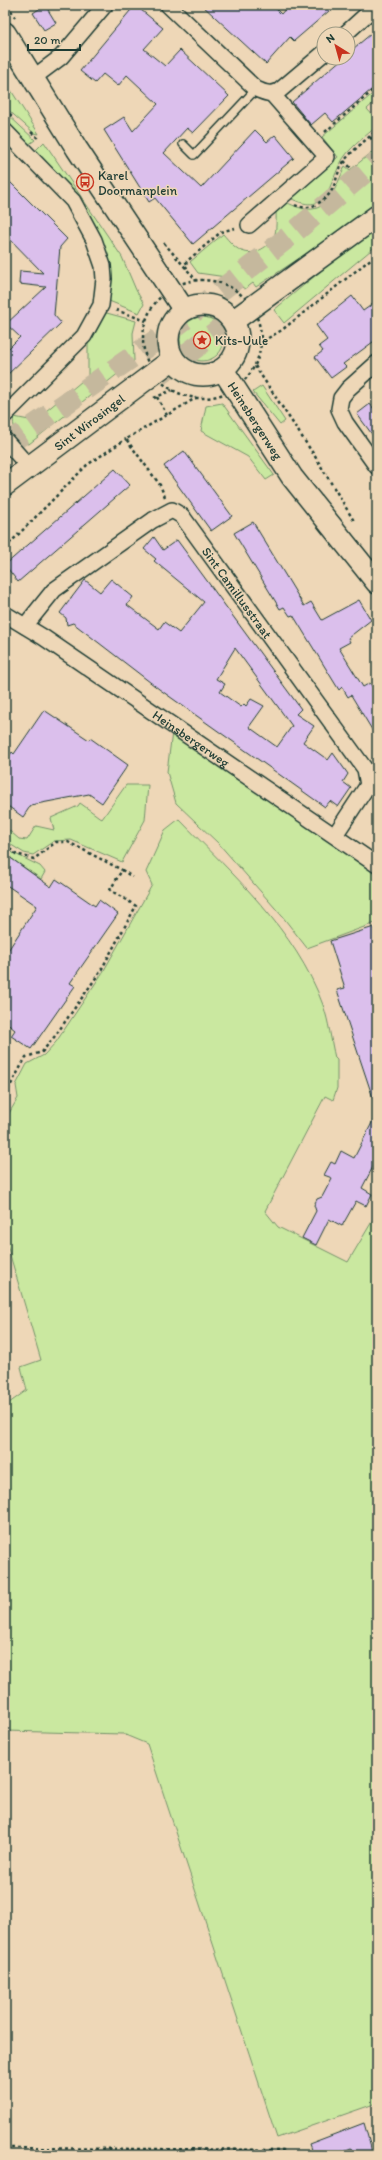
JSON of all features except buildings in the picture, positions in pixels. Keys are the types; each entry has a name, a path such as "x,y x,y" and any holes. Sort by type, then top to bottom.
{"main road":[{"path":"5,33 77,149 184,310"},
{"path":"233,321 377,216"},
{"path":"202,305 212,306 221,310 233,321 237,330 238,347 233,359 222,370 212,374 196,375 183,369 173,359 168,343 168,334 176,317 184,310 202,305"},
{"name":"Sint Wirosingel","path":"5,485 30,468 173,359"},
{"name":"Heinsbergerweg","path":"222,370 292,477 377,583"}],"street":[{"path":"33,78 61,58 105,5"},
{"path":"168,5 264,92 327,157 249,224"},
{"path":"354,26 377,5"},
{"path":"264,92 279,91 316,61"},
{"path":"5,131 73,201 94,240 103,266 104,285 101,305 84,336 5,414"},
{"path":"377,363 348,389 341,398 339,409 345,422 377,467"},
{"path":"5,440 30,468"},
{"path":"25,626 54,590 153,520 172,510"},
{"name":"Sint Camillusstraat","path":"172,510 182,516 365,769 368,785 334,835"},
{"name":"Heinsbergerweg","path":"5,614 25,626 377,865"}],"lane":[{"path":"183,144 194,155 264,92"}],"path":[{"path":"314,142 377,87"},
{"path":"377,104 374,107 377,110"},
{"path":"281,197 299,207 312,207 326,199 335,186 344,161 377,130"},
{"path":"370,137 377,146"},
{"path":"344,161 352,169"},
{"path":"184,268 188,266 186,262 221,232 249,224"},
{"path":"263,341 277,333 377,254"},
{"path":"101,305 146,321"},
{"path":"255,366 316,458 357,526"},
{"path":"157,397 167,415"},
{"path":"5,548 87,465 126,439 196,398"},
{"path":"126,439 160,485 172,510"},
{"path":"5,845 16,854 34,858 56,842 68,842 122,870 132,877"},
{"path":"8,1090 26,1057 42,1052 100,972 136,906 110,890 122,870"},
{"path":"5,2148 283,2150 286,2155"}],"green space":[{"path":"5,81 39,134 34,133 5,107"},
{"path":"377,90 377,100 367,109 377,120 377,126 356,144 345,156 339,165 326,194 321,200 314,204 303,203 290,198 338,157 322,137"},
{"path":"5,112 35,140 28,145 5,121"},
{"path":"44,142 122,257 136,290 144,304 139,313 109,301 76,197 65,182 35,151"},
{"path":"377,148 377,204 355,221 256,287 253,283 245,289 226,277 198,273 190,262 223,234 233,245 242,251 249,253 262,249 269,244 274,237 276,227 276,209 286,202 309,209 318,208 331,196 345,166 350,170"},
{"path":"377,224 377,245 284,323 274,310"},
{"path":"103,312 136,321 133,333 134,361 29,444 23,443 14,427 14,417 34,421 88,376 88,338"},
{"path":"198,317 206,317 218,323 224,335 224,343 218,355 206,361 198,361 186,355 180,343 180,335 186,323"},
{"path":"262,386 285,421 280,425 253,392"},
{"path":"222,403 274,475 266,480 248,457 201,431 206,406"},
{"path":"172,732 377,870 377,927 375,923 307,948 282,916 219,844 176,803 167,772"},
{"path":"126,785 148,785 145,820 122,862 71,840 54,841 33,855 24,853 5,841 5,827 19,839 27,840 36,826 54,830 51,818 78,806 80,803 102,819"},
{"path":"179,819 261,904 297,952 323,1005 335,1058 337,1060 337,1088 333,1100 325,1096 265,1211 278,1227 348,1262 377,1213 377,2103 277,2138 147,1744 123,1734 5,1731 5,1406 27,1390 21,1367 41,1360 5,1238 5,1120 18,1098 16,1085 27,1064 44,1055 56,1042 103,972 152,885 146,872 165,830"},
{"path":"5,849 40,866 45,872 41,879 5,854"}],"tunnel":[{"path":"5,446 172,329 292,234 377,162"},
{"path":"159,375 248,308"}],"place":[{"name":"Karel Doormanplein","path":"85,182"},
{"name":"Kits-Uule","path":"202,340"}]}
